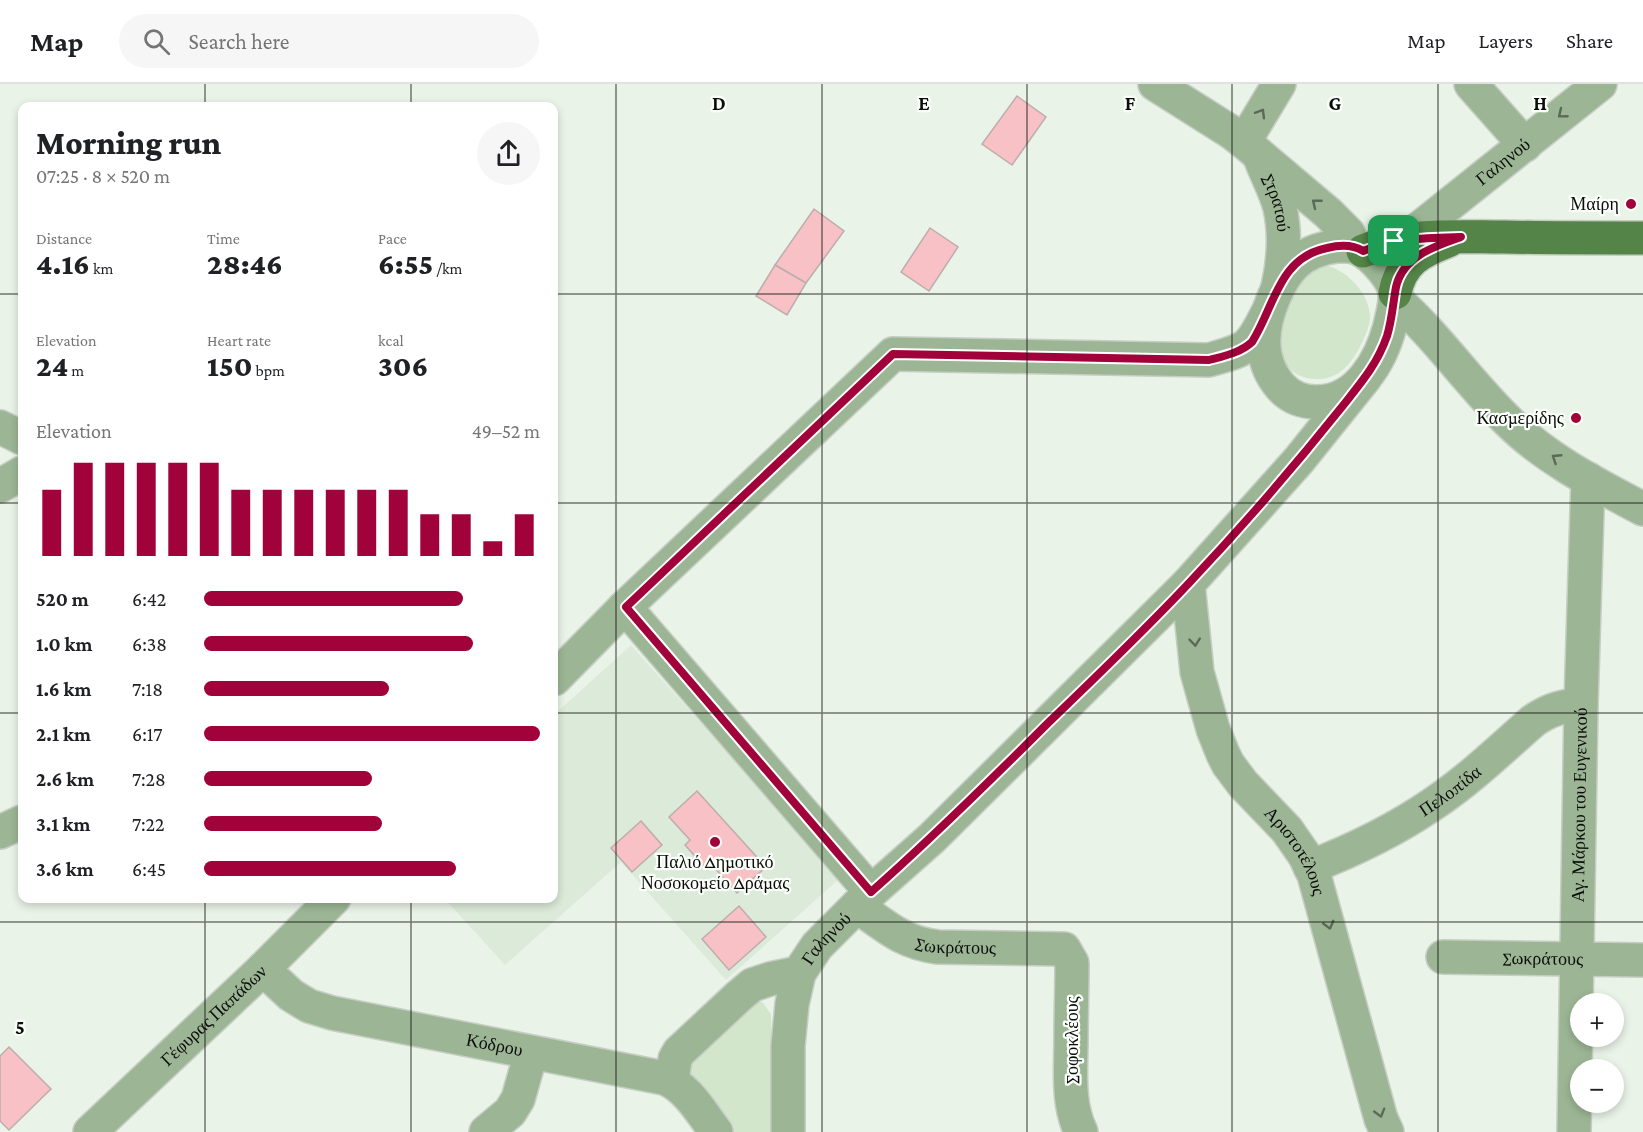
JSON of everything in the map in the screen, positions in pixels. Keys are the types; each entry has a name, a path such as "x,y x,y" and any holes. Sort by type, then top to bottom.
{"main road":[{"path":"1395,296 1400,276 1413,259 1432,248 1461,237"},
{"path":"1358,249 1406,239 1643,238"}],"street":[{"name":"Στρατού","path":"1155,84 1231,132 1252,149 1328,213 1348,234 1358,249"},
{"path":"1252,149 1279,84"},
{"path":"1471,84 1524,145"},
{"name":"Γαληνού","path":"1406,239 1600,84"},
{"name":"Στρατού","path":"1252,149 1279,206 1284,234 1283,263 1272,302"},
{"path":"558,675 626,607 893,354 1209,360 1261,378 1307,402 1329,401 1342,396 1364,379 1374,366 1388,334 1395,296 1391,282 1382,268 1358,249 1331,247 1311,252 1294,264 1283,279 1252,342 1245,348 1209,360"},
{"path":"1395,296 1508,421 1542,449 1588,479 1643,509"},
{"path":"1272,302 1263,336 1264,352 1271,373 1285,391 1294,409 1300,446 1299,460"},
{"name":"Γαληνού","path":"788,1132 789,1025 793,994 799,973 817,946 864,899 940,830 1188,584 1299,460 1364,379"},
{"path":"0,427 18,436"},
{"path":"0,486 18,475"},
{"name":"Αγ. Μάρκου του Ευγενικού","path":"1574,1132 1581,704 1588,479"},
{"name":"Αριστοτέλους","path":"1188,584 1197,672 1207,711 1222,753 1244,784 1287,830 1310,867 1322,900 1381,1119 1387,1132"},
{"name":"Σωκράτους","path":"626,607 864,899 902,937 923,946 1064,949"},
{"name":"Πελοπίδα","path":"1310,867 1359,847 1434,804 1466,780 1543,714 1554,708 1581,704"},
{"path":"0,832 18,824"},
{"name":"Γέφυρας Παπάδων","path":"90,1132 263,969 329,903"},
{"name":"Σοφοκλέους","path":"1064,949 1072,963 1071,1081 1074,1108 1081,1132"},
{"name":"Σωκράτους","path":"1443,957 1643,960"},
{"name":"Κόδρου","path":"263,969 291,995 309,1006 332,1013 672,1081"},
{"path":"716,1132 685,1092 672,1081 675,1059 679,1052 757,982 799,973"},
{"path":"486,1132 510,1112 518,1099 531,1053"}],"shaded area":[{"path":"1328,266 1343,273 1362,292 1369,308 1369,322 1360,346 1346,367 1324,379 1307,378 1290,369 1282,358 1279,344 1283,312 1298,285 1306,276 1315,269"},
{"path":"631,645 840,878 726,980 621,862 505,965 449,903 558,903 558,711"},
{"path":"757,999 771,1014 773,1132 733,1132 690,1076 688,1055"}],"building":[{"path":"1017,96 1046,117 1012,165 982,144"},
{"path":"814,209 844,231 806,283 775,265"},
{"path":"930,228 958,247 929,291 901,272"},
{"path":"775,265 806,283 787,315 756,296"},
{"name":"Παλιό Δημοτικό Νοσοκομείο Δράμας","path":"697,791 766,867 737,893 712,865 707,870 685,845 690,840 669,817"},
{"path":"641,821 662,845 632,872 611,848"},
{"path":"739,906 766,937 729,970 702,939"},
{"path":"9,1047 51,1089 9,1130 0,1121 0,1056"}],"place":[{"name":"Μαίρη","path":"1631,204"},
{"name":"Κασμερίδης","path":"1576,418"},
{"name":"Παλιό Δημοτικό Νοσοκομείο Δράμας","path":"715,842"}],"route":[{"path":"1461,237 1427,250 1404,268 1397,285 1388,334 1374,366 1299,460 1234,534 1188,584 932,838 871,892 626,607 893,354 1209,360 1245,348 1252,342 1283,279 1294,264 1311,252 1337,246 1354,247 1363,251 1394,241 1461,237"}]}
